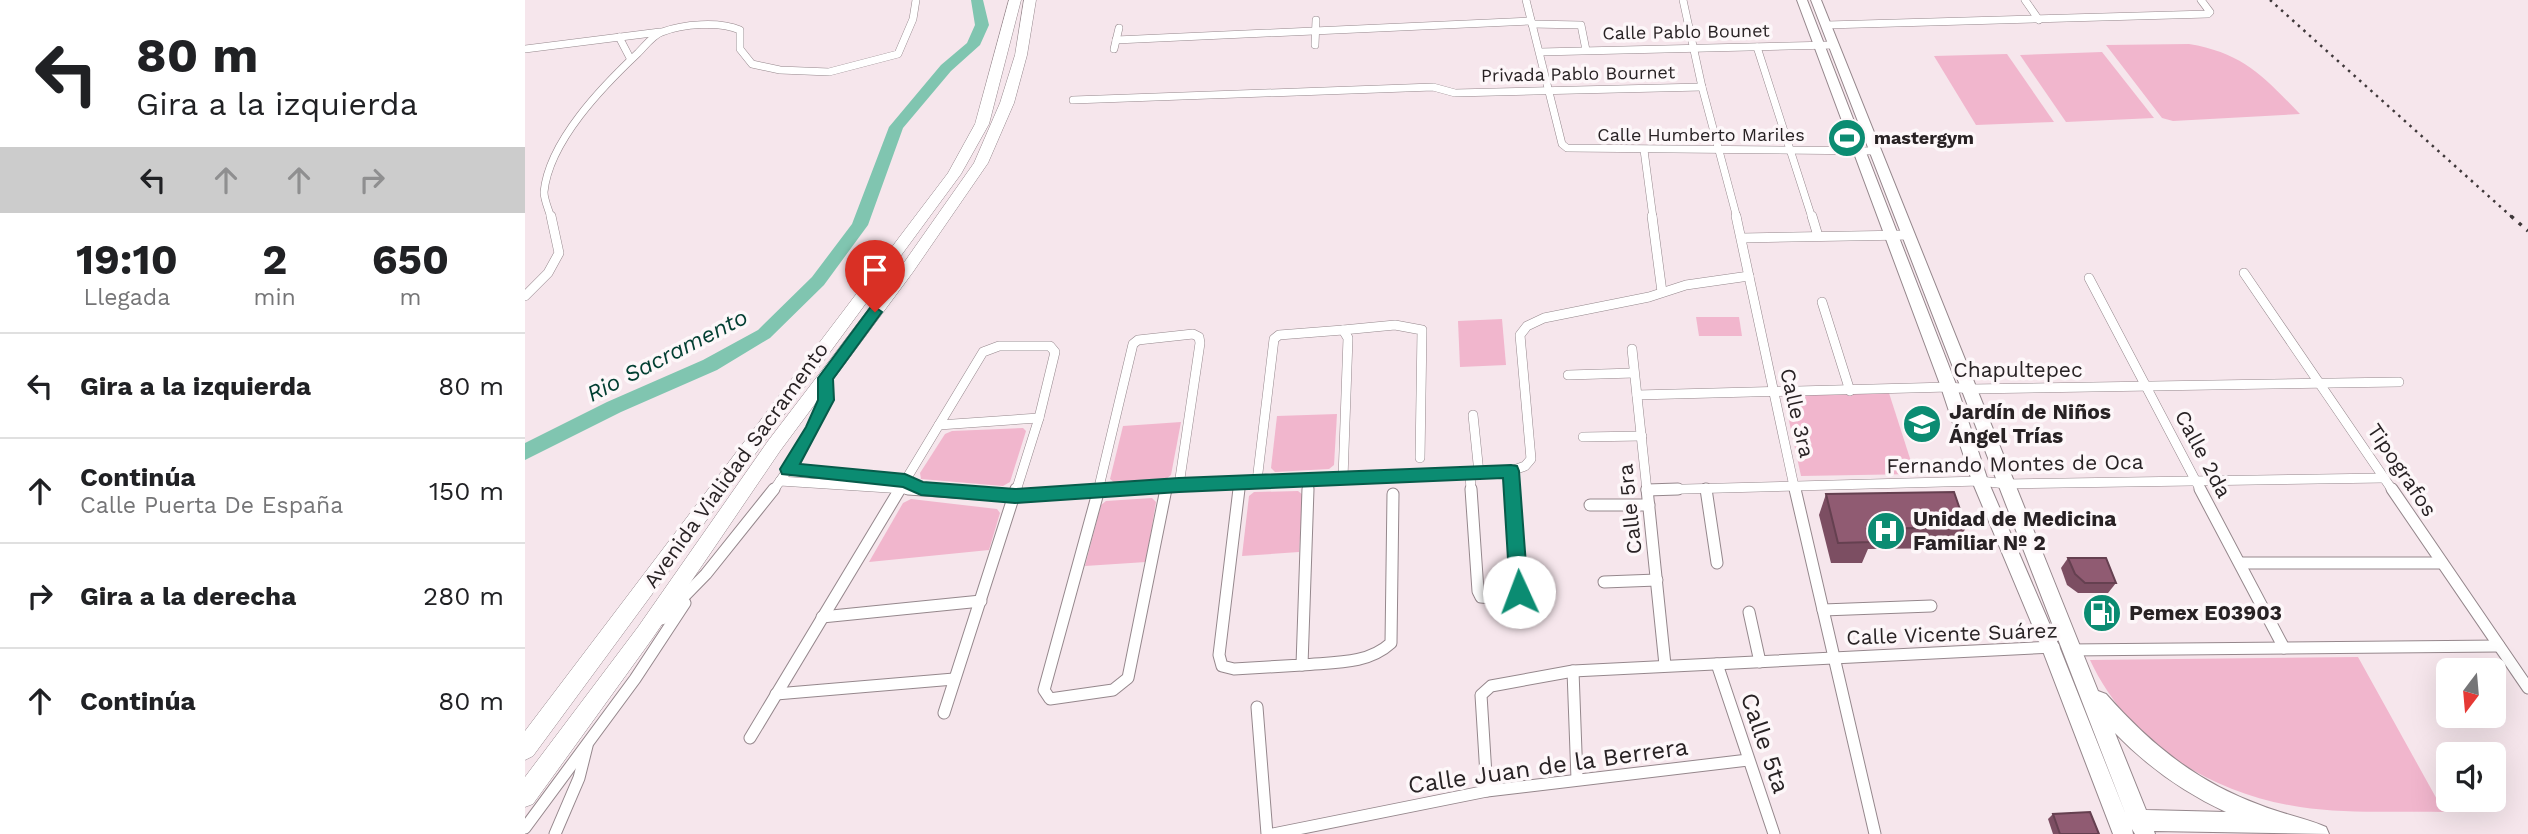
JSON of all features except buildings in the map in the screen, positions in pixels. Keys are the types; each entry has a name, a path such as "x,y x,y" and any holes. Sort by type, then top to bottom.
{"highway":[{"name":"Avenida Vialidad Sacramento","path":"525,749 954,174 982,124 999,70 1015,0"},
{"name":"Avenida Vialidad Sacramento","path":"525,796 645,633 774,446 908,268 981,163 1012,88 1030,0"}],"main road":[{"path":"1801,0 1826,44 1875,151 2143,828"},
{"path":"1816,0 1827,25 1826,44 1859,150 1949,387 1980,481 2050,646 2120,825 2143,828 2204,821 2292,827"},
{"path":"2087,685 2119,725 2175,774 2222,801 2319,834"}],"street":[{"path":"525,49 713,23 740,30 740,50 752,64 780,70 829,72 898,54 913,19 916,0"},
{"path":"1526,0 1548,89"},
{"name":"Calle 3ra","path":"1683,0 1702,87 1742,238 1772,392 1875,834"},
{"path":"2025,0 2039,20"},
{"path":"1827,25 2203,15 2210,12 2201,0"},
{"path":"1315,20 1315,45"},
{"name":"Calle Pablo Bounet","path":"1116,40 1532,23 1583,27 1586,50"},
{"path":"1114,49 1119,29"},
{"path":"525,296 548,273 559,253 558,240 544,194 560,148 608,81 660,32"},
{"path":"619,37 630,58"},
{"name":"Calle Pablo Bounet","path":"1539,52 1826,44"},
{"path":"1758,47 1818,236"},
{"name":"Privada Pablo Bournet","path":"1073,100 1433,87 1455,93 1702,87"},
{"name":"Calle Humberto Mariles","path":"1548,89 1562,144 1567,148 1875,151"},
{"path":"1644,150 1662,292"},
{"path":"1742,238 1890,233 1908,235"},
{"name":"Tipografos","path":"2244,273 2528,688"},
{"path":"780,481 847,480 1015,496 1257,481 1511,471 1525,466 1531,459 1520,335 1523,330 1544,318 1700,283 1749,276"},
{"name":"Calle 2da","path":"2089,278 2284,648"},
{"path":"1822,302 1850,391"},
{"path":"1257,481 1274,339 1283,335 1401,325 1422,330 1420,458"},
{"path":"1343,330 1348,338 1343,478"},
{"path":"1167,486 1128,678 1113,690 1054,700 1047,696 1044,690 1098,490 1133,344 1138,340 1193,334 1199,337 1200,343 1179,485"},
{"path":"750,738 983,352 999,346 1050,346 1055,349 1039,418 944,713"},
{"name":"Calle 5ra","path":"1632,349 1665,664"},
{"path":"1568,375 1634,373"},
{"path":"525,828 635,680 695,588 788,469 813,430 826,400 825,378"},
{"name":"Chapultepec","path":"1637,395 1949,387 1971,389 2399,382"},
{"path":"1473,415 1478,591 1481,597 1487,600 1513,598 1519,592 1511,471"},
{"path":"939,425 1039,418"},
{"path":"1583,437 1642,436"},
{"path":"788,469 847,480"},
{"name":"Fernando Montes de Oca","path":"1647,490 1980,481 2007,484 2384,478"},
{"path":"1302,665 1308,479"},
{"path":"1240,483 1220,662 1222,666 1234,669 1302,665 1362,657 1384,650 1391,643 1393,494"},
{"path":"1706,489 1717,564"},
{"path":"1590,505 1649,505"},
{"path":"2240,563 2442,563"},
{"path":"1604,582 1657,580"},
{"path":"645,633 695,588"},
{"path":"822,617 981,601"},
{"path":"1823,610 1931,606"},
{"path":"1749,612 1760,662"},
{"name":"Calle Vicente Suárez","path":"1486,791 1481,695 1491,686 1573,671 1665,664 1760,662 2050,646 2074,650 2174,651 2499,646"},
{"name":"Calle 5ta","path":"1717,664 1774,834"},
{"path":"1573,671 1577,779"},
{"path":"776,694 954,679"},
{"path":"1257,707 1267,834"},
{"path":"555,834 579,778 588,742"},
{"name":"Calle Juan de la Berrera","path":"1273,834 1486,791 1748,760"}],"shaded area":[{"path":"2189,44 2224,53 2251,68 2300,114 2173,121 2162,118 2106,45"},
{"path":"2102,52 2154,118 2066,122 2020,55"},
{"path":"2007,54 2054,122 1976,125 1934,56"},
{"path":"1696,317 1739,317 1742,336 1699,336"},
{"path":"1502,319 1506,365 1460,367 1458,321"},
{"path":"1783,393 1889,393 1915,474 1801,476"},
{"path":"1337,414 1334,465 1329,469 1275,472 1271,468 1277,416"},
{"path":"1181,422 1171,475 1166,479 1115,483 1110,479 1123,426"},
{"path":"1023,428 1026,431 1010,482 1003,486 921,479 920,473 945,434 952,431"},
{"path":"1298,491 1303,495 1299,552 1242,556 1249,496 1254,492"},
{"path":"1152,498 1156,502 1146,562 1085,566 1101,505 1106,501"},
{"path":"911,499 997,509 1000,513 989,550 869,562 903,503"},
{"path":"2358,657 2436,798 2436,812 2318,809 2267,800 2235,790 2204,776 2150,739 2126,716 2106,689 2090,660"}],"waterway":[{"name":"Rio Sacramento","path":"525,452 614,407 710,365 764,334 818,281 860,225 896,127 946,68 973,45 982,25 977,0"}],"railway":[{"path":"2270,0 2513,218"},
{"path":"2511,216 2528,231"}],"place":[{"name":"mastergym","path":"1847,138"},
{"name":"Jardín de Niños Ángel Trías","path":"1922,424"},
{"name":"Unidad de Medicina Familiar Nº 2","path":"1886,531"},
{"name":"Pemex E03903","path":"2102,613"}],"route":[{"path":"875,312 825,378 826,400 813,430 788,469 905,481 921,488 1015,496 1179,485 1511,471 1519,592"}]}
